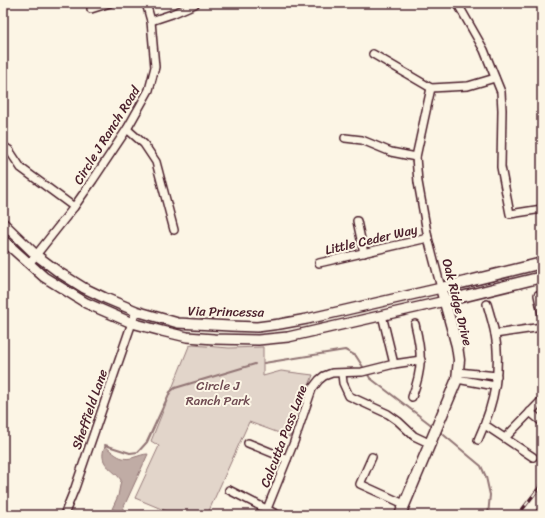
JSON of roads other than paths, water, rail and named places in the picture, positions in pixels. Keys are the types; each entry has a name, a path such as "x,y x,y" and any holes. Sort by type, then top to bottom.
{"main road":[{"name":"Via Princessa","path":"442,288 542,263"},
{"name":"Via Princessa","path":"445,301 542,277"},
{"name":"Oak Ridge Drive","path":"400,515 431,444 457,375 459,360 457,346 442,288"}],"street":[{"path":"90,10 110,3"},
{"name":"Circle J Ranch Road","path":"29,264 74,207 127,129 149,90 156,67 151,21 146,3"},
{"path":"151,21 172,14 196,3"},
{"path":"459,6 484,50 501,92 501,167 510,214 542,209"},
{"path":"373,54 431,88 468,86 495,78"},
{"name":"Oak Ridge Drive","path":"431,88 416,157 418,182 428,238 442,288"},
{"path":"127,129 144,144 156,162 174,230"},
{"path":"345,138 362,140 391,152 416,157"},
{"path":"3,146 9,150 21,168 74,207"},
{"path":"357,222 364,253"},
{"name":"Via Princessa","path":"3,223 36,255 84,288 136,310 178,323 256,327 306,319 442,288"},
{"name":"Little Ceder Way","path":"319,263 428,238"},
{"name":"Via Princessa","path":"3,240 44,277 105,312 132,323 162,332 187,337 258,340 288,337 445,301"},
{"path":"538,295 542,314"},
{"path":"478,440 485,425 494,396 498,364 495,334 487,304"},
{"name":"Sheffield Lane","path":"64,515 75,488 136,310"},
{"path":"382,315 394,364"},
{"path":"412,396 419,380 421,360 415,324"},
{"path":"495,334 542,328"},
{"name":"Calcutta Pass Lane","path":"267,509 294,442 312,389 319,380 332,373 342,374 362,372 394,364 421,360"},
{"path":"342,374 343,383 349,396 388,414 414,436 431,444"},
{"path":"457,375 497,376"},
{"path":"457,375 495,386"},
{"path":"505,438 542,400"},
{"path":"530,412 542,422"},
{"path":"485,425 533,458"},
{"path":"248,443 287,459"},
{"path":"372,457 360,484 404,504"},
{"path":"229,490 278,515"}],"waterway":[{"path":"264,363 345,350 356,356 370,378 434,427"},
{"path":"105,445 130,453 138,452 147,442 170,392 175,388 255,364"},
{"path":"439,431 481,466 486,477 490,495 488,515"}],"railway":[{"path":"518,515 542,484"}],"park label":[{"name":"Circle J Ranch Park","path":"218,392"}]}
